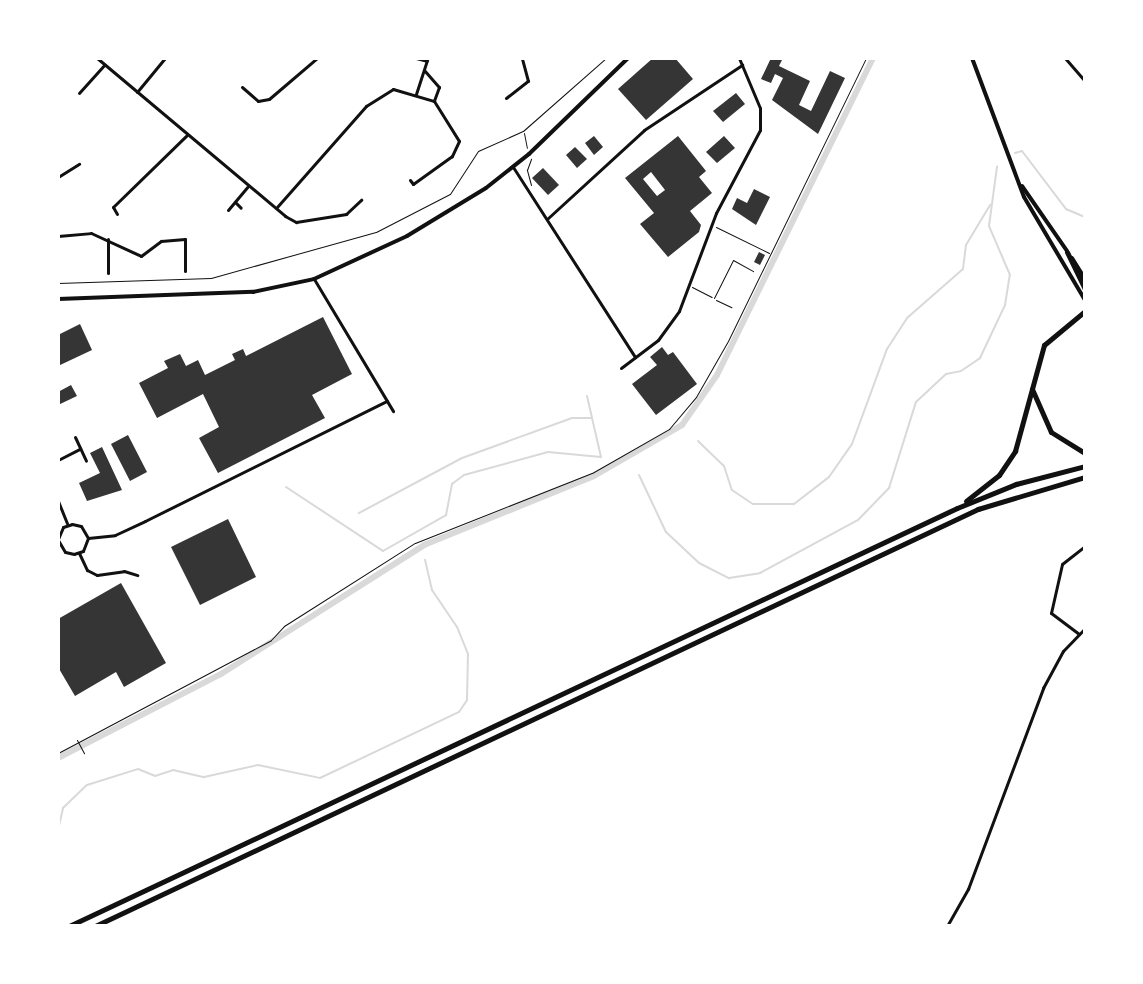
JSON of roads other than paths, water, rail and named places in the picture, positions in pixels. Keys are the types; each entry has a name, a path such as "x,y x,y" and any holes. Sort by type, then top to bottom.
{"highway":[{"path":"1067,252 1085,289"},
{"path":"957,508 989,485 1015,451 1044,345 1085,311"},
{"path":"1031,384 1039,413 1051,432 1085,453"},
{"path":"69,926 957,508 1016,484 1085,466"},
{"path":"95,926 978,509 1085,477"}],"main road":[{"path":"58,299 253,292 314,279 437,220 513,167 628,58"},
{"path":"972,58 1020,184 1055,255 1085,300"},
{"path":"1020,184 1085,279"}],"street":[{"path":"97,58 247,187 296,222 346,214 361,200"},
{"path":"137,92 165,58"},
{"path":"242,87 258,101 269,99 317,58"},
{"path":"416,58 427,60 416,94"},
{"path":"513,102 507,97 528,81 522,58"},
{"path":"621,368 658,340 689,286 711,225 760,130 760,108 739,58"},
{"path":"1065,58 1085,81"},
{"path":"79,93 104,65"},
{"path":"547,219 644,130 742,65"},
{"path":"424,70 439,87 434,101"},
{"path":"277,207 376,96 393,89 434,101 455,133 458,149 413,184 410,180"},
{"path":"117,214 113,207 187,135"},
{"path":"58,177 79,164"},
{"path":"513,167 635,357"},
{"path":"228,210 247,187"},
{"path":"235,202 241,208"},
{"path":"59,234 91,233 141,256 161,241 185,239 185,271"},
{"path":"108,239 108,273"},
{"path":"314,279 393,411"},
{"path":"88,538 115,535 387,401"},
{"path":"75,437 86,461"},
{"path":"58,460 80,449"},
{"path":"58,501 68,525"},
{"path":"68,525 81,526 88,538"},
{"path":"68,525 58,540 60,550 79,553"},
{"path":"79,553 88,538"},
{"path":"1079,634 1051,613 1062,564 1085,546"},
{"path":"79,553 87,570 97,575 124,571 137,575"},
{"path":"947,926 980,860 1043,688 1085,628"}],"lane":[{"path":"714,298 733,260 753,271"},
{"path":"689,286 731,307"}],"waterway":[{"path":"58,758 221,674 424,545 594,476 682,425 717,375 873,58"},
{"path":"1015,153 1022,151 1066,209 1085,217"},
{"path":"639,475 666,532 699,563 729,578 760,573 858,520 889,488 916,402 946,374 961,371 980,358 1005,305 1010,275 989,226 997,167"},
{"path":"698,441 724,466 732,490 753,504 794,504 829,477 852,444 887,349 907,318 963,269 966,245 990,205"},
{"path":"587,396 592,418"},
{"path":"286,487 383,551 446,515 452,484 464,475 548,452 601,457 592,418 572,418 462,458 359,513"},
{"path":"58,830 63,808 87,785 138,769 155,776 173,770 204,777 258,765 320,778 459,712 467,700 468,654 457,627 432,590 425,560"}]}
